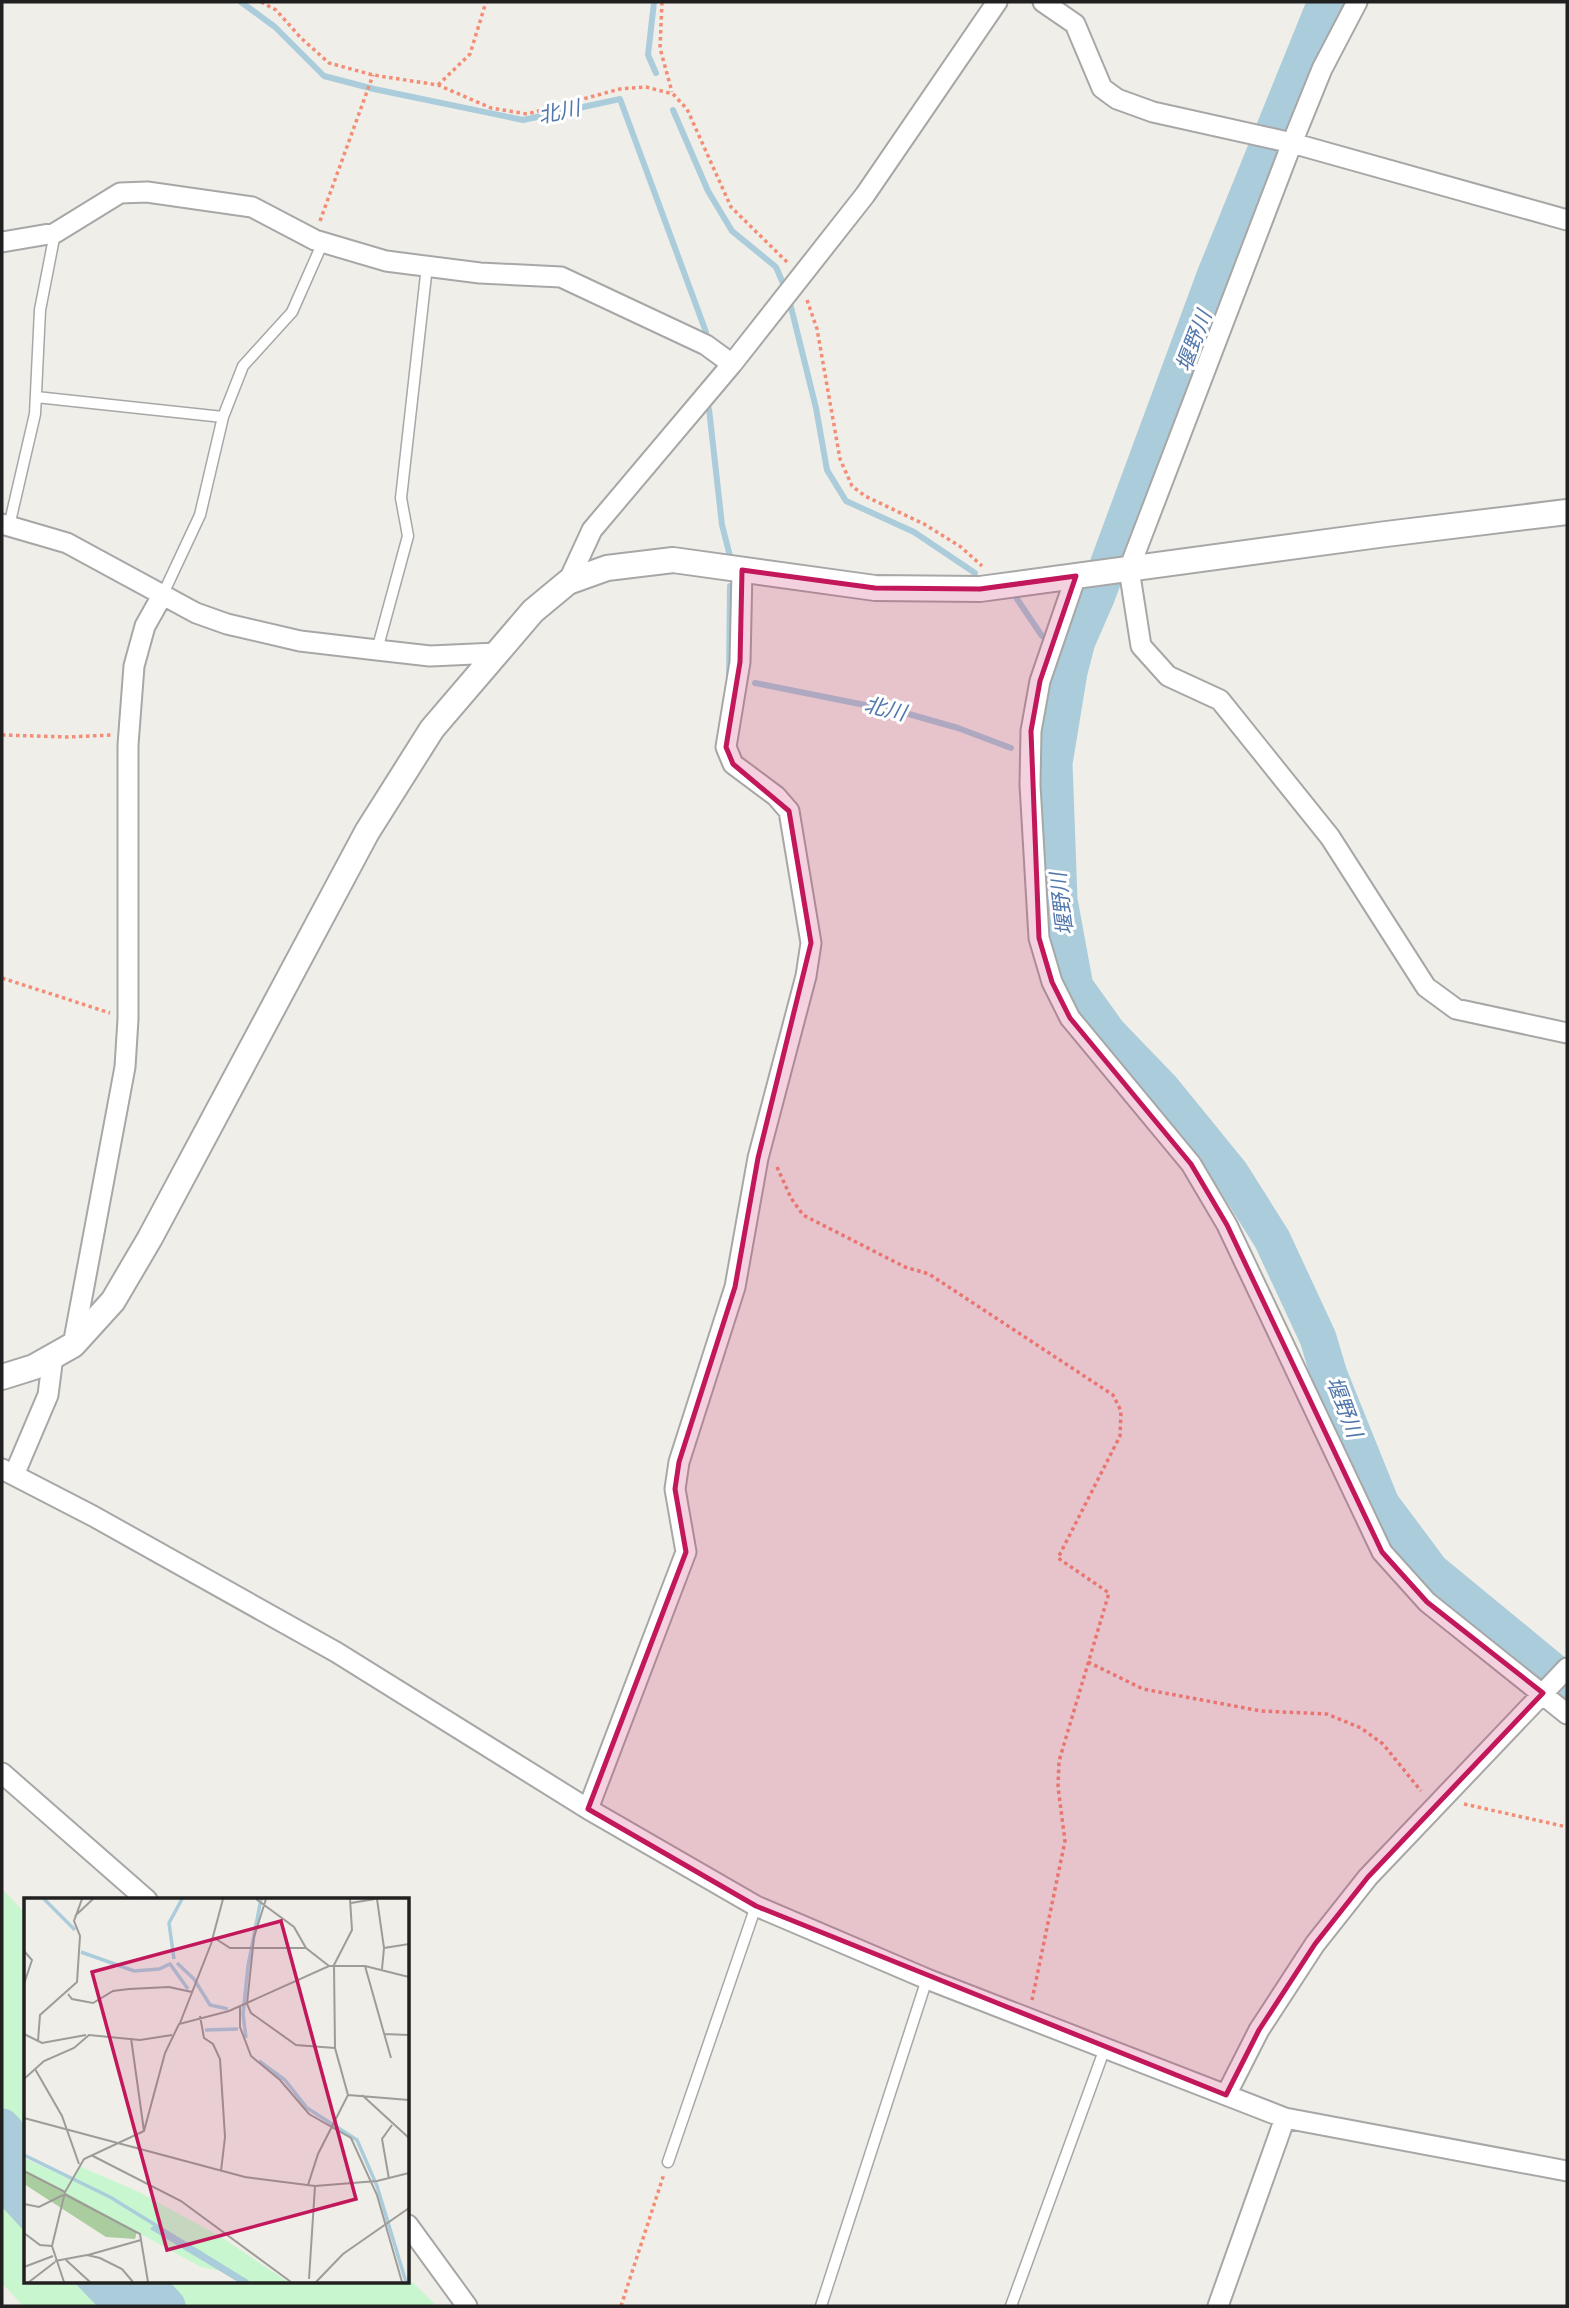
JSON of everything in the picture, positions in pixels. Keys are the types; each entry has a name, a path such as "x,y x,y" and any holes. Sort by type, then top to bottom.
{"street":[{"path":"568,582 592,530 732,364 865,195 996,2"},
{"path":"1043,2 1075,24 1102,88 1117,99 1153,112 1255,133 1567,220"},
{"path":"1357,2 1322,69 1125,569 1141,646 1168,676 1220,699 1330,836 1426,987 1456,1009 1567,1033"},
{"path":"2,242 55,233 120,193 148,192 252,207 319,241 386,261 480,273 561,277 706,345 732,364"},
{"path":"2,1377 34,1367 63,1350 113,1301 150,1238 360,845 400,777 432,729 533,611 568,582 607,568 673,560 875,588 980,589 1567,512"},
{"path":"5,525 66,543 196,613 227,624 300,640 430,656 497,653"},
{"path":"588,1809 685,1552 675,1489 679,1462 735,1287 760,1151 806,976 811,943 789,811 776,796 733,764 726,747 740,662 742,570"},
{"path":"1079,575 1040,681 1031,731 1030,785 1039,938 1052,982 1070,1018 1191,1164 1227,1224 1382,1552 1427,1602 1567,1713"},
{"path":"163,594 145,626 134,666 129,734 128,1019 125,1067 63,1350 48,1395 8,1472 105,1522 336,1651 588,1809 756,1906 927,1979 1285,2118 1567,2171"},
{"path":"1226,2095 1259,2030 1315,1944 1368,1877 1567,1668"},
{"path":"2,1773 145,1898"},
{"path":"1218,2306 1285,2118"},
{"path":"410,2228 467,2306"}],"lane":[{"path":"5,525 35,414 40,310 55,233"},
{"path":"163,594 200,515 223,417 243,366 292,312 319,241"},
{"path":"377,650 408,536 401,498 427,266"},
{"path":"36,397 223,417"},
{"path":"668,2162 756,1906"},
{"path":"821,2306 927,1979"},
{"path":"1011,2306 1105,2048"}],"path":[{"path":"261,2 276,10 301,38 329,63 373,75 438,85 491,108 527,114 620,89 646,87 673,94"},
{"path":"276,10 277,2"},
{"path":"438,85 470,54 486,2"},
{"path":"663,2 660,48 673,94 687,108 731,207 784,257 798,280 817,329 840,459 852,486 865,496 924,524 961,547 1003,586"},
{"path":"319,241 323,209 373,75"},
{"path":"2,735 68,737 129,734"},
{"path":"2,978 128,1019"},
{"path":"760,1151 777,1168 791,1198 803,1215 905,1267 929,1274 1112,1395 1121,1411 1120,1436 1058,1558 1109,1593 1059,1761 1058,1787 1065,1841 1028,2018"},
{"path":"1088,1662 1143,1689 1261,1711 1327,1714 1361,1728 1384,1744 1438,1803 1567,1827"},
{"path":"621,2306 668,2162"}],"highlighted area":[{"path":"742,570 875,588 980,589 1076,576 1040,681 1031,731 1039,938 1052,982 1070,1018 1191,1164 1227,1225 1382,1552 1427,1602 1543,1693 1368,1877 1315,1944 1259,2030 1226,2095 756,1906 588,1809 686,1552 675,1489 679,1462 735,1287 758,1158 811,943 789,811 733,764 726,747 740,662"}],"green space":[{"path":"2,1889 24,1912 24,2284 410,2284 410,2280 437,2306 23,2306 2,2283"}],"water":[{"path":"2,2148 24,2172 24,2231 2,2207"},
{"path":"76,2284 130,2284 151,2306 97,2306"}],"waterway":[{"name":"北川","path":"241,2 275,27 324,76 374,89 523,120 620,99 706,332"},
{"path":"654,2 648,55 656,73"},
{"name":"堰野川","path":"1326,2 1215,276 1097,595 1077,641 1069,672 1054,763 1059,900 1075,987 1108,1033 1161,1088 1231,1174 1272,1239 1318,1338 1329,1375 1381,1504 1431,1571 1567,1683"},
{"path":"673,110 708,191 732,231 776,267 785,288"},
{"path":"789,299 816,408 827,470 846,501 914,532 975,573"},
{"name":"北川","path":"709,409 722,525 730,556"},
{"name":"北川","path":"729,678 730,586"},
{"path":"1017,599 1042,636"},
{"path":"1057,680 1063,696"},
{"name":"北川","path":"755,683 905,713 958,728 1011,748"},
{"path":"2,2127 24,2152"},
{"path":"146,2284 167,2306"}]}
